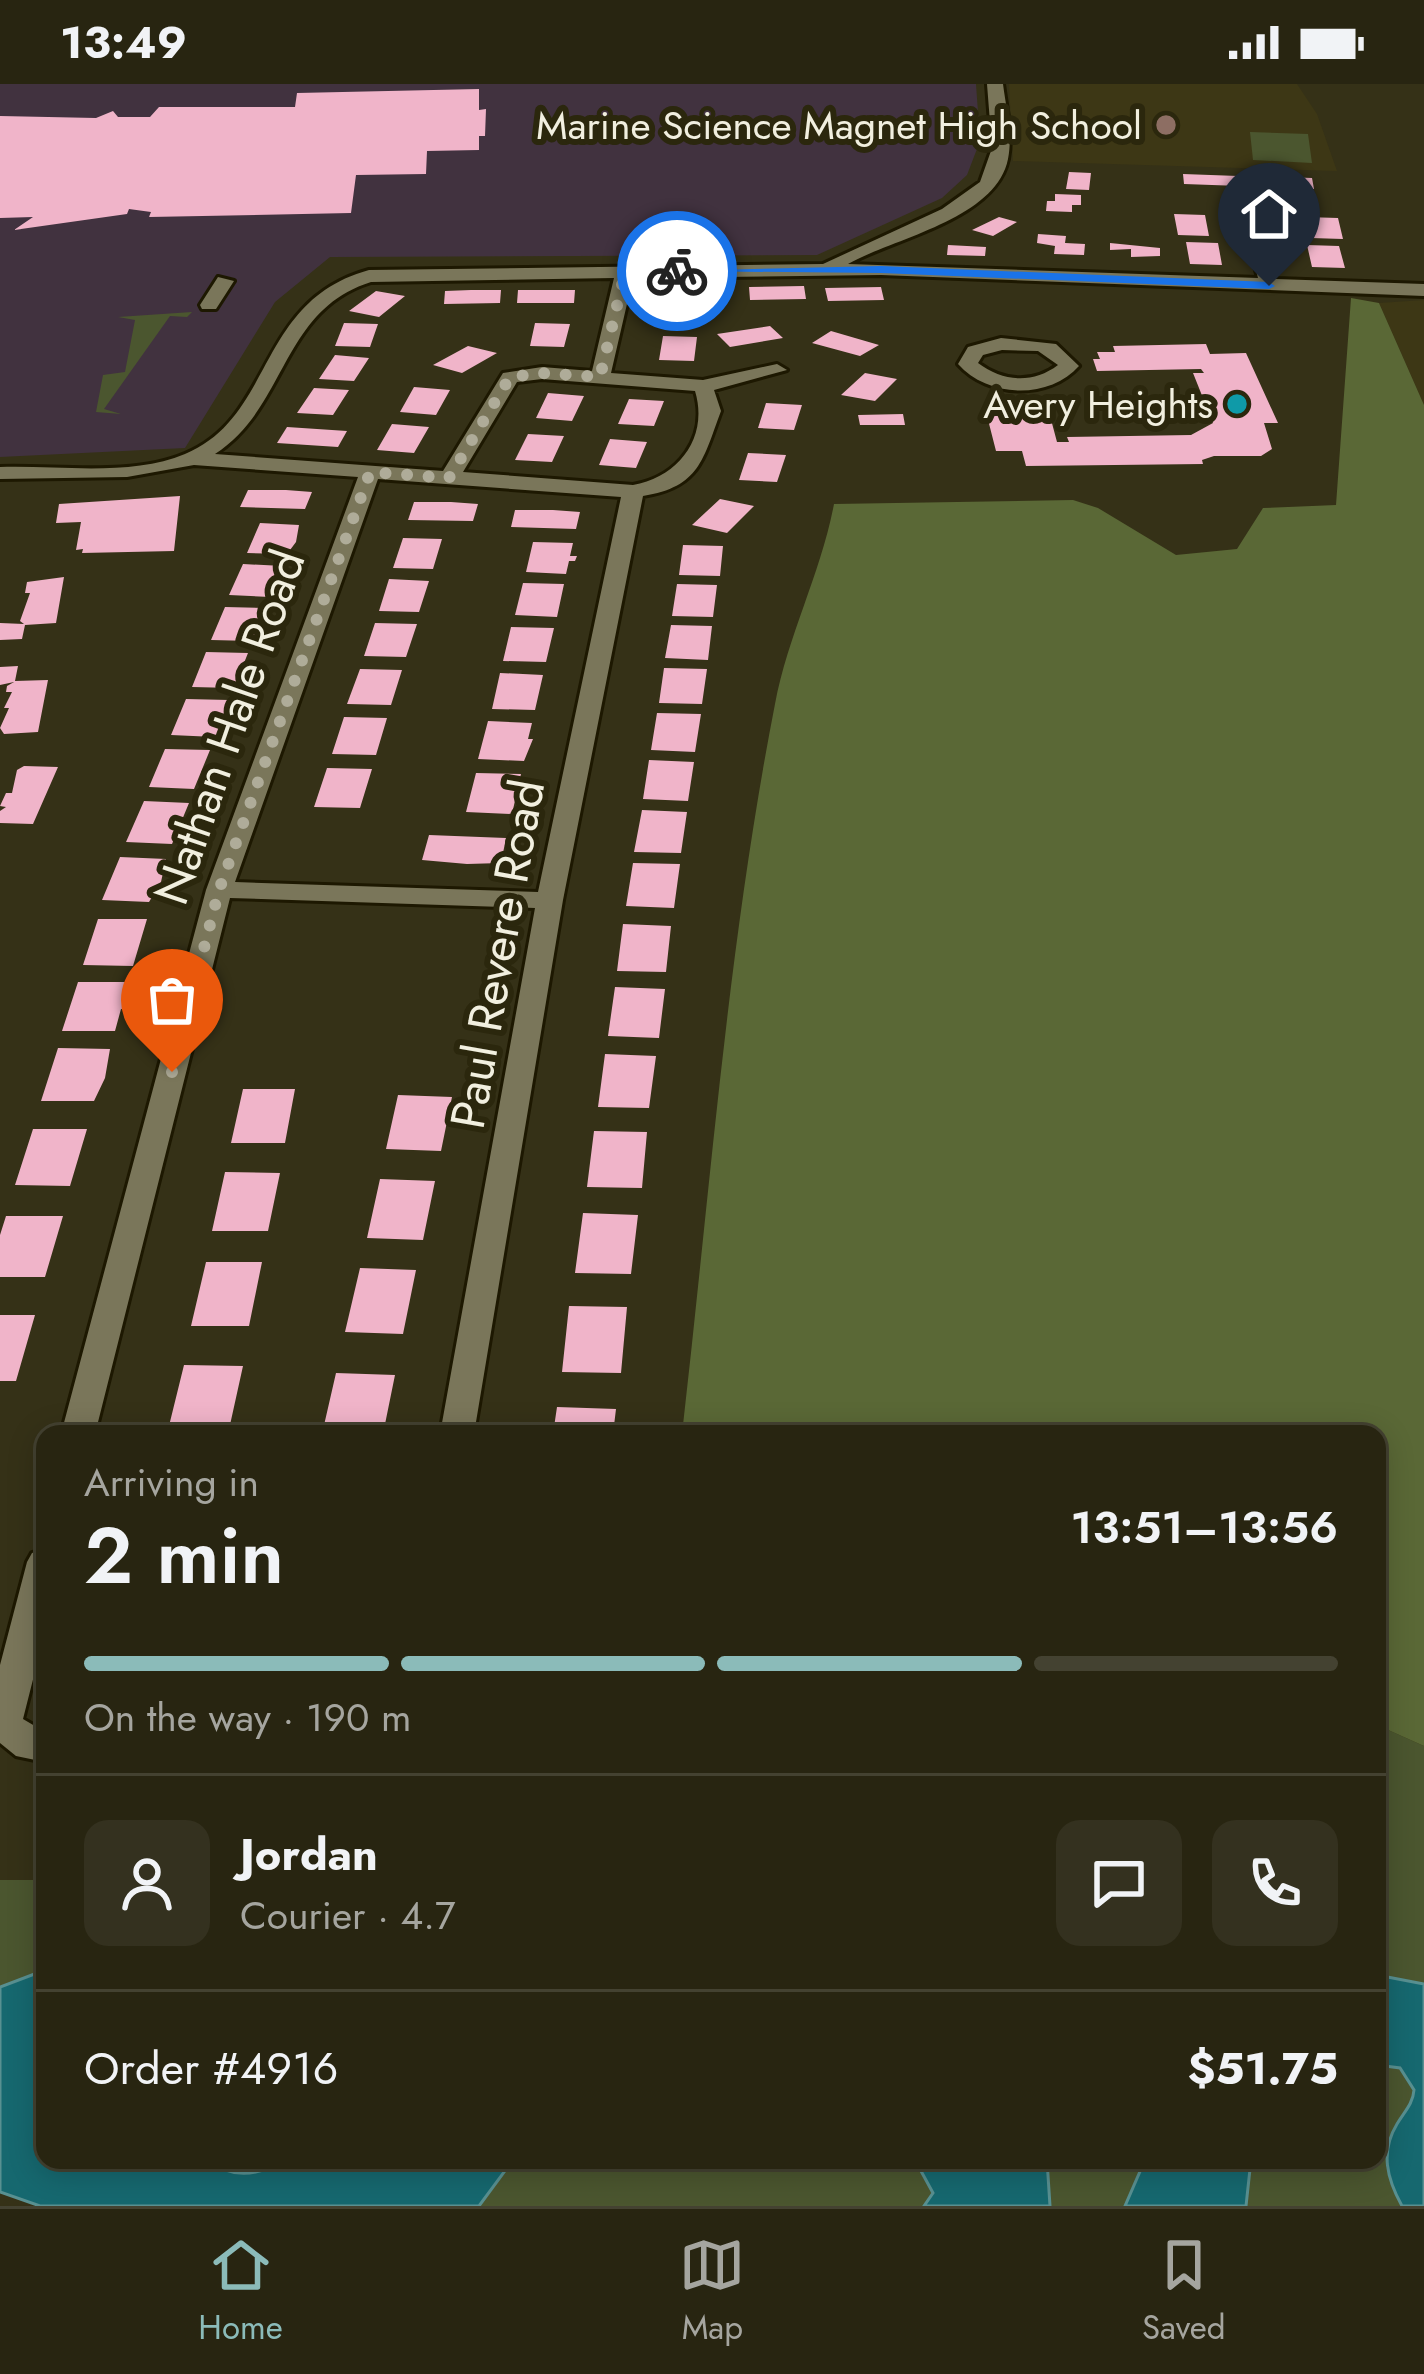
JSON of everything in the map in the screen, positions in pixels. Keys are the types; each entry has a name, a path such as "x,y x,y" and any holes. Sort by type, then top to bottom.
{"street":[{"path":"819,269 964,203 990,182 1000,154 995,84"},
{"path":"1250,207 1269,286"},
{"path":"194,458 238,420 261,390 310,304 332,286 391,274 819,269 1424,290"},
{"path":"600,377 625,272"},
{"path":"209,305 225,281"},
{"path":"449,478 510,377 542,373 703,386 777,370"},
{"path":"0,472 152,467 194,458 632,491 668,487 686,474 711,411 703,386"},
{"name":"Nathan Hale Road","path":"80,1425 219,890 370,472"},
{"name":"Paul Revere Road","path":"459,1425 550,900 632,491"},
{"path":"219,890 550,900"},
{"path":"36,1597 3,1724 29,1747 36,1747"}],"shaded area":[{"path":"0,84 976,84 980,141 967,175 942,198 817,255 330,257 275,302 185,448 0,457"},
{"name":"Marine Science Magnet High School","path":"1009,84 1297,84 1317,114 1337,171 1013,161"},
{"path":"1424,300 1424,405 1379,303"}],"green space":[{"path":"1250,132 1308,134 1312,163 1253,160"},
{"path":"1351,298 1379,303 1424,405 1424,1746 1386,1729 1386,1425 683,1425 732,976 759,794 781,678 834,504 1073,500 1098,508 1176,555 1237,549 1263,508 1336,505"},
{"path":"192,312 187,317 170,316 104,409 121,414 96,412 103,375 125,372 135,320 118,317"},
{"path":"1386,1729 1424,1746 1424,1984 1386,1977"},
{"path":"0,1880 36,1880 36,1973 0,1987"},
{"path":"1386,2066 1400,2068 1414,2090 1391,2151 1402,2206 1246,2206 1250,2169 1386,2169"},
{"path":"506,2169 920,2169 933,2193 924,2206 479,2206"},
{"path":"1048,2169 1141,2169 1125,2206 1050,2206"}],"water":[{"path":"36,1973 36,2169 224,2169 245,2174 266,2169 506,2169 479,2206 40,2206 0,2192 0,1987"},
{"path":"1386,1977 1424,1984 1424,2206 1402,2206 1389,2176 1388,2145 1414,2090 1400,2068 1386,2066"},
{"path":"920,2169 1048,2169 1050,2206 924,2206 933,2193"},
{"path":"1141,2169 1250,2169 1246,2206 1125,2206"}],"building":[{"path":"479,89 479,110 486,109 479,150 427,151 426,174 356,175 351,213 149,217 151,212 129,209 127,214 14,230 33,217 0,218 0,116 96,118 113,111 118,117 150,117 159,107 295,107 297,93"},
{"path":"1069,172 1091,173 1089,190 1066,189"},
{"path":"1183,174 1238,176 1240,186 1184,184"},
{"path":"1256,176 1312,178 1314,189 1258,187"},
{"path":"1055,194 1081,195 1081,205 1072,205 1072,212 1046,211 1047,201 1055,201"},
{"path":"1174,214 1205,215 1209,236 1178,235"},
{"path":"999,217 1017,222 993,236 972,230"},
{"path":"1306,217 1338,218 1343,239 1311,238"},
{"path":"1038,234 1066,236 1065,243 1085,244 1084,255 1054,254 1055,246 1037,243"},
{"path":"1186,242 1218,243 1222,265 1190,264"},
{"path":"1110,243 1160,248 1160,256 1131,257 1131,249 1110,250"},
{"path":"948,245 986,247 985,256 947,255"},
{"path":"1307,245 1339,246 1345,268 1312,267"},
{"path":"804,286 806,299 750,300 749,287"},
{"path":"726,287 727,301 671,301 670,288"},
{"path":"881,287 884,300 828,301 825,288"},
{"path":"501,290 500,303 444,304 445,291"},
{"path":"518,290 575,290 574,303 517,303"},
{"path":"376,291 405,296 379,317 349,311"},
{"path":"344,323 378,324 370,347 335,346"},
{"path":"535,323 570,324 564,347 530,346"},
{"path":"770,326 783,338 730,347 717,334"},
{"path":"831,331 879,345 860,356 812,343"},
{"path":"663,336 697,337 694,361 659,360"},
{"name":"Avery Heights","path":"1206,344 1210,354 1246,353 1278,423 1264,423 1272,449 1261,456 1214,456 1202,460 1203,464 1026,466 1022,451 996,451 985,408 1000,408 997,401 1016,398 1045,397 1057,442 1069,442 1067,437 1191,435 1213,423 1193,373 1204,373 1201,369 1097,371 1093,359 1100,359 1097,352 1115,352 1113,346"},
{"path":"468,346 497,353 462,373 433,365"},
{"path":"335,355 369,358 354,381 319,379"},
{"path":"865,373 897,379 875,401 841,395"},
{"path":"414,387 450,390 436,415 400,412"},
{"path":"314,388 349,390 333,415 297,413"},
{"path":"548,393 584,396 572,421 536,418"},
{"path":"629,399 664,401 654,426 618,424"},
{"path":"766,403 802,405 794,430 758,428"},
{"path":"903,414 905,425 860,425 858,415"},
{"path":"392,424 429,427 414,453 377,450"},
{"path":"287,427 347,431 338,447 277,443"},
{"path":"528,434 564,436 552,462 515,460"},
{"path":"610,439 647,442 636,468 599,465"},
{"path":"748,453 786,455 777,482 739,480"},
{"path":"248,490 312,492 305,509 240,507"},
{"path":"180,496 174,551 82,553 83,549 76,550 81,522 56,523 59,504"},
{"path":"720,499 754,506 727,533 692,525"},
{"path":"414,502 478,504 473,521 408,520"},
{"path":"515,510 580,512 576,529 511,527"},
{"path":"260,523 299,525 296,542 287,554 247,553"},
{"path":"403,538 442,539 433,569 393,568"},
{"path":"533,542 573,543 570,556 577,556 569,561 566,574 526,572"},
{"path":"683,545 723,546 720,576 679,575"},
{"path":"243,564 283,566 270,597 229,595"},
{"path":"64,577 56,623 25,625 22,639 0,640 0,623 24,624 20,621 30,593 25,593 27,582"},
{"path":"389,579 429,581 419,612 379,611"},
{"path":"523,583 564,584 557,617 515,615"},
{"path":"677,584 717,585 713,617 672,616"},
{"path":"225,607 266,608 252,641 211,640"},
{"path":"375,623 417,624 406,657 364,656"},
{"path":"671,625 712,626 708,660 665,658"},
{"path":"511,627 554,628 546,662 503,661"},
{"path":"206,652 248,653 234,688 192,687"},
{"path":"18,666 15,681 48,680 38,732 4,734 0,728 12,692 6,692 7,686 14,682 0,685 0,667"},
{"path":"664,668 707,669 702,704 659,703"},
{"path":"360,669 402,670 391,705 347,704"},
{"path":"500,673 543,675 535,710 492,709"},
{"path":"186,699 229,700 215,737 171,735"},
{"path":"657,713 701,714 695,752 651,750"},
{"path":"344,717 387,718 376,755 332,754"},
{"path":"488,721 532,723 528,739 533,739 524,761 478,759"},
{"path":"165,749 210,750 194,789 149,787"},
{"path":"649,760 694,762 688,801 643,799"},
{"path":"58,767 33,824 0,823 0,811 6,807 0,806 6,793 12,793 17,770"},
{"path":"327,768 372,769 360,808 314,807"},
{"path":"476,773 521,774 512,814 466,812"},
{"path":"144,801 189,803 172,844 126,842"},
{"path":"642,810 687,812 681,853 634,852"},
{"path":"429,835 506,838 501,863 422,860"},
{"path":"120,857 166,859 161,882 149,902 102,900"},
{"path":"633,863 680,864 674,908 626,906"},
{"path":"98,919 147,919 133,966 83,965"},
{"path":"623,924 671,926 666,972 617,971"},
{"path":"78,982 129,982 115,1031 62,1031"},
{"path":"615,987 665,989 659,1038 608,1036"},
{"path":"58,1048 110,1049 105,1078 94,1101 41,1101"},
{"path":"605,1054 656,1056 649,1108 598,1107"},
{"path":"243,1089 295,1089 285,1143 231,1143"},
{"path":"398,1095 452,1097 441,1151 386,1149"},
{"path":"33,1129 87,1129 70,1186 15,1185"},
{"path":"594,1131 647,1132 642,1188 587,1187"},
{"path":"225,1172 280,1173 268,1231 212,1231"},
{"path":"380,1179 435,1181 423,1240 367,1238"},
{"path":"583,1213 638,1215 631,1274 575,1273"},
{"path":"6,1216 63,1216 45,1277 0,1277 0,1235"},
{"path":"206,1262 262,1262 249,1326 191,1326"},
{"path":"360,1268 416,1270 403,1334 345,1332"},
{"path":"569,1306 627,1307 621,1373 562,1372"},
{"path":"0,1315 35,1315 16,1381 0,1381"},
{"path":"184,1365 243,1366 230,1425 169,1425"},
{"path":"336,1373 395,1375 385,1425 324,1425"},
{"path":"557,1407 616,1409 614,1425 554,1425"}],"way so far":[{"path":"172,1072 219,890 370,472 449,478 510,377 525,373 600,377 625,272 677,271"}],"place":[{"name":"Marine Science Magnet High School","path":"1166,125"},
{"name":"Avery Heights","path":"1237,404"}],"route":[{"path":"677,271 881,269 1269,286"}]}
